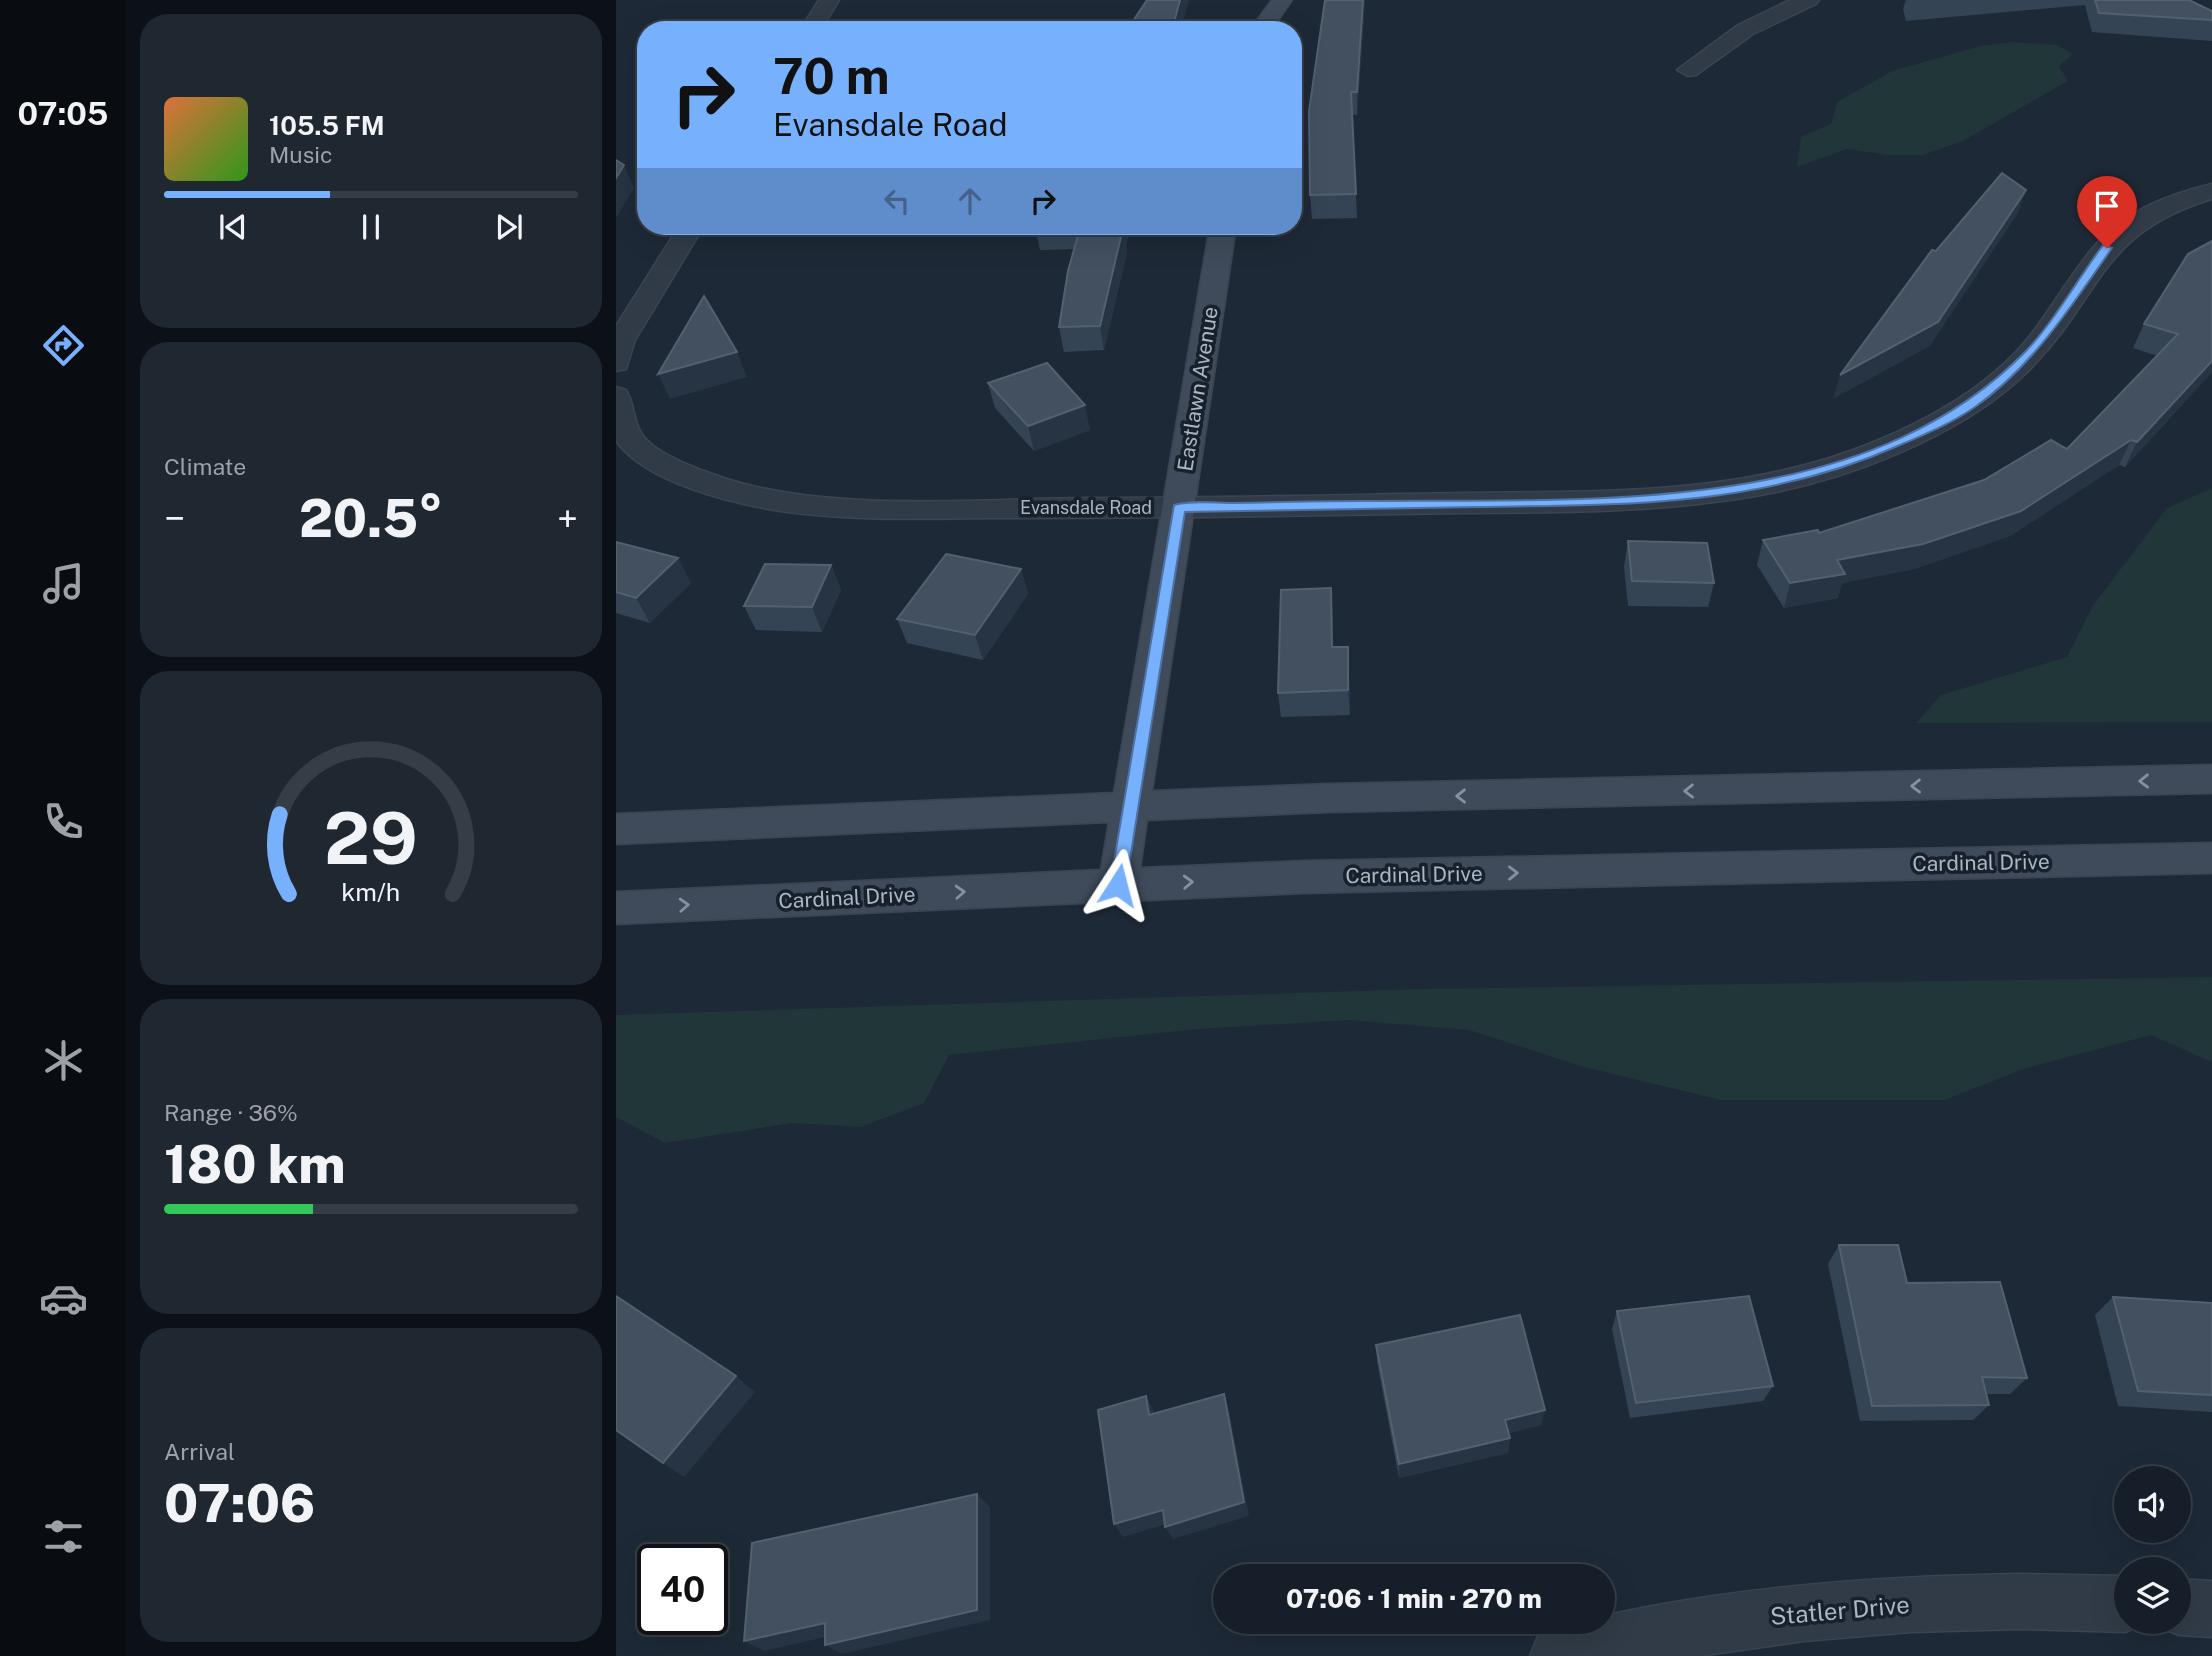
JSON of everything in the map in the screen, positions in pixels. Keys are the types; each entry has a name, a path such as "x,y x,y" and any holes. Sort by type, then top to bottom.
{"main road":[{"path":"1267,21 1282,0"},
{"name":"Eastlawn Avenue","path":"1118,885 1222,235"},
{"path":"616,829 1328,798 2212,779"},
{"name":"Cardinal Drive","path":"616,908 1332,877 2212,858"}],"street":[{"path":"816,21 829,0"},
{"path":"1688,70 1732,36 1760,19 1809,0"},
{"name":"Evansdale Road","path":"616,396 618,410 633,444 672,469 722,488 778,501 869,509 1179,508 1646,501 1732,491 1812,473 1863,457 1932,427 1971,404 2030,354 2107,248 2117,239 2159,210 2212,191"},
{"path":"616,363 621,340 685,235"},
{"name":"Statler Drive","path":"1558,1656 1600,1644 1775,1615 1931,1603 2063,1601 2114,1603"},
{"path":"2191,1608 2212,1609"}],"green space":[{"path":"2013,42 2057,45 2073,54 2059,66 2068,81 1963,141 1923,155 1887,155 1847,149 1797,167 1801,137 1831,124 1837,102 1892,71 1980,46"},
{"path":"2212,488 2212,722 1916,723 1941,695 2067,657 2092,607 2167,508"},
{"path":"2212,977 2212,1062 2151,1035 2026,1068 1945,1100 1721,1100 1584,1067 1469,1030 1350,1020 1198,1029 949,1055 924,1103 861,1127 793,1123 665,1143 616,1117 616,1015 1421,989"}],"building":[{"path":"1147,0 1180,0 1174,21 1133,21"},
{"path":"1325,0 1363,0 1357,92 1351,92 1356,194 1310,195 1309,111"},
{"path":"2095,0 2189,0 2212,11 2212,20 2099,13"},
{"path":"616,160 624,165 616,178"},
{"path":"2002,173 2026,190 1938,322 1840,375 1932,250 1936,251"},
{"path":"1078,235 1121,235 1100,326 1059,327 1068,271"},
{"path":"2212,241 2212,361 2137,442 2131,440 2021,511 1923,544 1837,560 1845,574 1790,583 1763,540 1818,530 1819,533 1984,480 2051,440 2067,449 2178,334 2144,324 2188,254"},
{"path":"704,296 737,352 658,374"},
{"path":"1047,363 1085,405 1028,426 988,383"},
{"path":"1628,541 1707,543 1714,583 1632,581"},
{"path":"616,542 678,558 636,598 616,592"},
{"path":"946,554 1021,569 975,635 897,619"},
{"path":"765,564 831,565 812,607 744,606"},
{"path":"1331,588 1332,647 1348,647 1348,690 1278,693 1281,590"},
{"path":"1839,1245 1898,1245 1907,1283 2000,1282 2027,1378 1982,1377 1989,1405 1872,1406"},
{"path":"616,1296 736,1376 663,1463 616,1430"},
{"path":"1749,1296 1773,1386 1636,1403 1617,1311"},
{"path":"2113,1297 2212,1303 2212,1395 2138,1391"},
{"path":"1520,1315 1545,1410 1505,1420 1510,1438 1399,1464 1376,1345"},
{"path":"1224,1394 1244,1502 1165,1527 1163,1510 1114,1524 1098,1410 1146,1396 1149,1415"},
{"path":"977,1494 977,1610 825,1645 825,1623 744,1641 752,1543"}],"route":[{"path":"1118,885 1179,508 1646,501 1732,491 1812,473 1863,457 1932,427 1971,404 2030,354 2107,248"}]}
